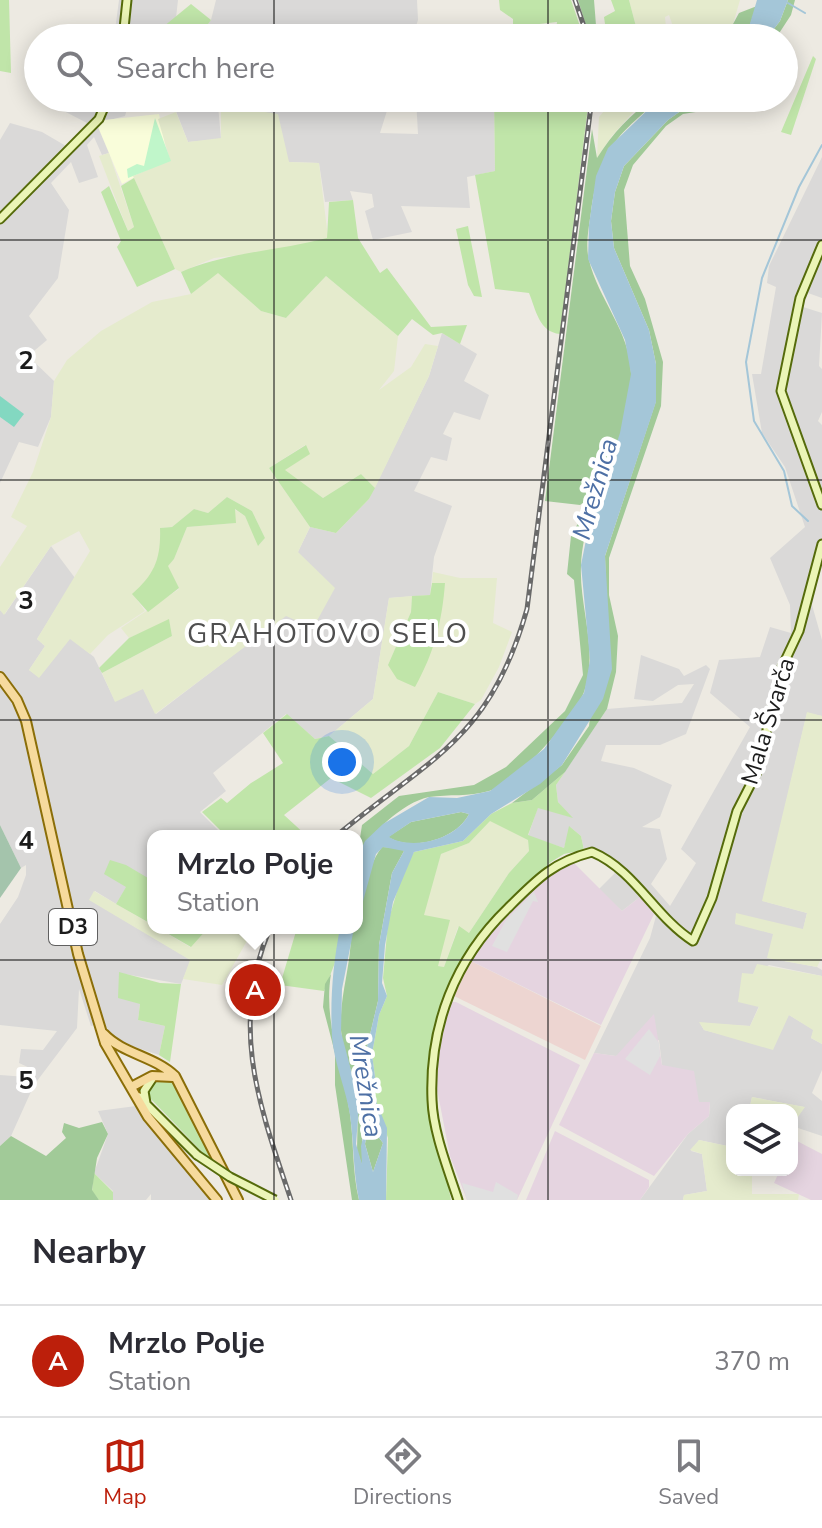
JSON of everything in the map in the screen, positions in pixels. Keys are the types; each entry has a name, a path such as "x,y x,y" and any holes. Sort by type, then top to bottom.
{"main road":[{"name":"D3","path":"0,677 17,700 26,721 78,954 98,1025 131,1087 164,1139 217,1200"},
{"path":"98,1025 109,1040 161,1064 177,1080 236,1200"},
{"path":"131,1087 158,1075 177,1080"}],"street":[{"path":"124,24 127,0"},
{"path":"0,219 89,130 102,112"},
{"path":"822,245 800,298 781,391 822,505"},
{"name":"Mala Švarča","path":"458,1200 432,1102 435,1043 448,996 462,963 493,922 563,860 592,852 612,862 679,932 693,941 712,898 737,811 757,772 782,667 799,631 822,544"},
{"path":"147,1105 145,1086 158,1075"},
{"path":"131,1087 197,1155 230,1177 275,1200"}],"shaded area":[{"path":"119,0 178,0 176,18 168,24 116,24"},
{"path":"216,0 417,0 418,20 417,24 208,24"},
{"path":"629,0 740,0 733,24 672,24 669,15 665,17 666,24 635,24"},
{"path":"66,112 126,112 125,116 106,121 116,151 102,155 94,137 87,145 98,177 79,183 71,162 51,183 69,210 58,278 29,316 47,340 28,356 54,381 51,417 38,447 19,442 0,483 0,140 10,123 42,132 66,146 87,123"},
{"path":"176,112 219,112 221,139 188,142"},
{"path":"176,112 188,142 221,138 221,112 278,114 289,162 319,163 328,238 282,250 214,258 181,272 175,269 133,176 170,160 158,119"},
{"path":"243,112 387,112 380,133 418,134 417,112 494,112 495,171 467,177 470,208 401,206 412,232 373,240 365,211 374,207 372,194 350,191 353,200 325,202 319,163 289,162"},
{"path":"603,112 633,112 597,158 599,117"},
{"path":"159,114 168,159 122,184 98,127 104,120"},
{"path":"109,153 134,227 128,231 99,156"},
{"path":"822,157 822,298 808,293 803,307 822,313 819,366 822,369 822,412 818,421 822,425 822,561 812,605 822,640 822,716 807,713 763,901 807,913 803,930 737,914 735,923 774,934 768,958 817,967 822,970 822,976 769,965 753,974 738,1001 759,1006 750,1026 700,1023 704,1030 735,1038 789,1015 814,1030 811,1038 822,1044 822,1070 812,1093 822,1101 822,1136 798,1128 798,1116 804,1107 798,1104 752,1097 750,1104 726,1104 726,1146 699,1140 691,1151 702,1154 707,1191 684,1195 683,1200 640,1200 688,1134 709,1116 710,1103 699,1102 662,1065 659,1040 616,1056 594,1053 650,938 656,916 640,897 622,911 598,890 615,873 605,861 585,854 581,836 570,827 564,848 528,836 538,807 571,817 558,802 556,785 607,709 682,703 694,684 678,685 653,701 634,699 641,655 679,669 684,676 706,665 710,669 686,734 660,745 606,745 601,761 634,768 672,785 660,817 642,827 660,829 667,859 651,884 670,906 696,863 681,849 750,727 710,693 719,660 760,657 770,627 791,633 790,605 770,558 805,527 785,467 762,433 752,374 761,374 776,287 767,283 769,266"},
{"path":"218,272 261,311 286,318 326,276 398,336 394,371 379,390 411,367 425,344 438,346 429,376 375,488 361,474 323,498 284,470 309,454 305,445 269,468 310,527 298,552 335,588 313,628 286,616 155,714 143,689 115,702 102,673 172,636 169,620 129,638 121,628 179,589 167,566 174,559 187,527 235,523 234,509 245,516 259,545 265,538 252,511 227,497 208,513 194,509 172,527 160,528 160,552 151,577 133,594 145,611 108,635 90,654 70,639 39,678 29,670 45,646 37,639 90,551 79,531 51,546 4,615 0,610 0,567 27,526 11,517 33,472 51,417 54,381 67,360 101,331 152,302 191,294"},
{"path":"442,333 477,354 464,381 489,395 480,420 454,412 443,434 452,438 447,461 431,457 414,491 452,506 434,557 430,595 389,598 373,699 329,736 315,739 286,714 213,773 226,791 200,812 218,830 147,830 147,879 127,886 116,904 95,891 90,900 191,960 181,984 119,973 140,1004 138,1020 165,1026 159,1055 120,1042 102,1023 91,1026 79,989 77,1028 34,1085 11,1136 0,1146 0,1075 27,1077 32,1069 19,1063 21,1049 43,1050 57,1031 0,1025 0,924 18,897 26,875 26,865 21,868 0,825 0,610 5,614 51,546 75,578 37,639 45,646 29,670 39,677 70,638 94,657 115,701 143,688 156,714 286,615 298,552 310,527 336,533 369,499 429,376"},
{"path":"433,572 460,578 497,578 493,623 512,632 499,667 481,700 475,704 438,692 409,746 373,774 329,736 373,699 389,598 412,596 411,612 388,665 444,583 432,583"},
{"path":"807,712 822,716 822,957 817,967 767,958 773,934 735,924 736,913 803,929 807,913 762,901"},
{"path":"490,820 528,839 529,851 509,873 469,933 458,927 444,967 438,966 423,915 441,854 469,843"},
{"path":"0,825 21,868 0,898"},
{"path":"571,860 622,911 640,897 654,914 601,1025 469,960 516,904 552,871"},
{"path":"94,891 147,922 147,934 168,934 190,947 202,934 238,934 248,939 222,985 183,979 190,960 89,900"},
{"path":"534,892 538,902 533,901 507,952 492,946 506,920"},
{"path":"469,960 601,1026 585,1060 452,995"},
{"path":"757,964 822,976 822,1044 811,1038 813,1030 789,1015 773,1050 704,1030 699,1022 750,1026 759,1007 738,1002 742,973 753,974"},
{"path":"450,1002 456,1002 580,1065 517,1200 467,1200 450,1156 437,1089 439,1043"},
{"path":"654,1014 662,1065 694,1071 699,1102 710,1102 709,1116 688,1134 654,1176 559,1125 594,1053 616,1056"},
{"path":"649,1029 659,1043 660,1056 650,1075 625,1059"},
{"path":"752,1097 789,1104 750,1104"},
{"path":"136,1106 212,1200 151,1200 151,1194 146,1200 113,1200 113,1191 94,1173 108,1134 98,1111"},
{"path":"555,1131 649,1180 649,1187 640,1200 526,1200"},
{"path":"699,1140 726,1146 726,1176 752,1176 752,1194 799,1194 798,1200 683,1200 684,1195 707,1191 702,1154 690,1150"},
{"path":"798,1142 822,1154 822,1200 811,1200 774,1183 777,1176 798,1176"},
{"path":"496,1182 518,1195 517,1200 467,1200 462,1183 493,1192"}],"green space":[{"path":"0,0 9,0 11,73 0,71"},
{"path":"499,0 571,0 579,24 513,24 513,19 500,10"},
{"path":"578,0 594,0 596,24 586,24"},
{"path":"611,0 629,0 635,24 605,24 604,17 615,11"},
{"path":"788,0 795,0 785,24 778,24"},
{"path":"191,4 211,20 208,24 167,24"},
{"path":"757,6 750,24 733,24 739,13"},
{"path":"813,56 816,59 791,135 781,132 789,112 798,112 798,92"},
{"path":"494,112 587,112 560,334 543,325 529,293 495,289 475,175 495,171"},
{"path":"637,112 645,112 621,135 605,159 588,230 587,249 593,274 620,329 631,373 630,398 624,422 584,542 581,582 590,661 584,692 556,733 528,764 500,786 474,794 419,800 377,830 363,848 362,825 399,796 474,785 506,767 565,711 583,675 574,580 567,574 571,536 593,496 580,505 545,501 592,129 597,158"},
{"path":"679,112 696,112 683,114 666,126 633,165 624,190 630,266 645,299 663,362 661,406 609,558 609,595 618,636 616,672 607,709 565,772 532,800 512,803 562,765 589,726 606,588 605,556 656,401 656,364 649,330 614,248 611,221 615,192 624,166"},
{"path":"155,118 171,161 128,178 127,169 137,164 144,166"},
{"path":"134,178 175,269 137,287 117,247 121,241 101,192 109,186 128,231 134,227 121,186"},
{"path":"353,200 358,238 380,273 387,268 431,327 467,325 460,344 442,333 433,335 412,319 398,336 326,276 286,318 261,311 218,273 191,294 181,272 216,260 327,238 329,202"},
{"path":"468,226 482,297 474,296 468,285 456,229"},
{"path":"0,396 24,414 14,427 0,417"},
{"path":"306,445 310,454 285,470 323,498 361,474 375,488 369,499 336,533 310,527 269,468"},
{"path":"227,497 252,511 265,538 258,546 245,516 235,509 236,523 187,527 168,566 179,588 148,612 132,594 155,565 160,528 172,527 194,509 208,513"},
{"path":"432,583 445,583 442,611 432,649 415,687 397,679 388,665 411,612 412,596 430,595"},
{"path":"169,619 172,636 102,673 99,668 129,638"},
{"path":"438,692 475,704 440,748 371,798 331,778 284,815 300,830 220,830 202,812 221,798 227,803 283,763 263,733 287,714 315,739 329,736 373,774 409,746"},
{"path":"565,772 556,785 558,802 573,818 538,808 528,835 564,848 569,826 581,836 584,850 564,854 551,862 491,918 473,940 441,1008 428,1085 451,1200 386,1200 388,1138 373,1094 375,1077 372,1054 379,1015 387,996 383,978 388,922 403,871 414,852 463,841 491,814 512,803 532,800","holes":["490,821 528,840 529,851 509,873 469,933 459,926 444,967 438,966 450,920 424,915 441,854 469,843"]},
{"path":"461,812 469,814 463,823 433,840 409,843 388,837 411,822"},
{"path":"382,847 403,848 404,851 392,873 379,945 378,1001 367,1047 368,1072 363,1098 357,1093 343,1046 342,1006 351,934 363,934 363,893"},
{"path":"110,860 147,877 147,922 116,904 126,887 104,874"},
{"path":"168,934 203,934 191,947"},
{"path":"295,934 340,934 338,955 324,991 280,985"},
{"path":"119,972 160,983 181,984 170,1062 159,1055 165,1026 138,1020 140,1004 118,998"},
{"path":"331,974 332,1027 350,1114 359,1200 352,1200 335,1085 335,1053 323,1007 325,984"},
{"path":"166,1078 176,1086 211,1154 208,1158 148,1096 152,1081"},
{"path":"358,1104 367,1122 362,1139 362,1165 357,1151"},
{"path":"102,1122 108,1134 97,1158 92,1190 99,1200 0,1200 0,1146 11,1136 46,1156 66,1138 62,1132 64,1123 79,1128"},
{"path":"369,1124 383,1143 373,1172 365,1144"},
{"path":"94,1173 113,1192 113,1200 99,1200 92,1191"}],"water":[{"path":"757,0 788,0 778,24 750,24"},
{"name":"Mrežnica","path":"645,112 679,112 624,166 615,192 611,221 614,248 649,330 656,364 656,402 605,556 612,669 603,699 562,765 540,784 491,814 463,841 414,852 393,902 382,983 387,996 379,1015 372,1054 375,1077 373,1094 387,1128 386,1200 359,1200 350,1115 332,1037 336,955 339,934 353,934 342,989 341,1032 357,1093 363,1098 368,1072 367,1047 378,1001 379,945 392,873 404,851 383,847 376,854 363,901 363,845 383,824 429,797 457,798 490,791 544,749 584,693 590,660 581,565 588,530 620,433 631,374 625,340 588,259 596,176 608,148","holes":["461,812 469,814 455,830 434,840 410,843 389,837 411,822","359,1105 367,1121 361,1146 362,1164 356,1144","369,1124 383,1143 373,1172 365,1144"]}],"waterway":[{"path":"788,3 805,13"},
{"path":"808,521 792,506 784,471 754,421 746,362 762,278 799,187 822,145"}],"railway":[{"path":"575,0 583,24"},
{"path":"344,830 453,742 495,689 512,653 527,609 590,112"},
{"path":"268,934 251,998 250,1032 259,1098 291,1200"}],"place":[{"name":"Mrzlo Polje","path":"255,990"}],"district":[{"name":"GRAHOTOVO SELO","path":"328,634"}]}
